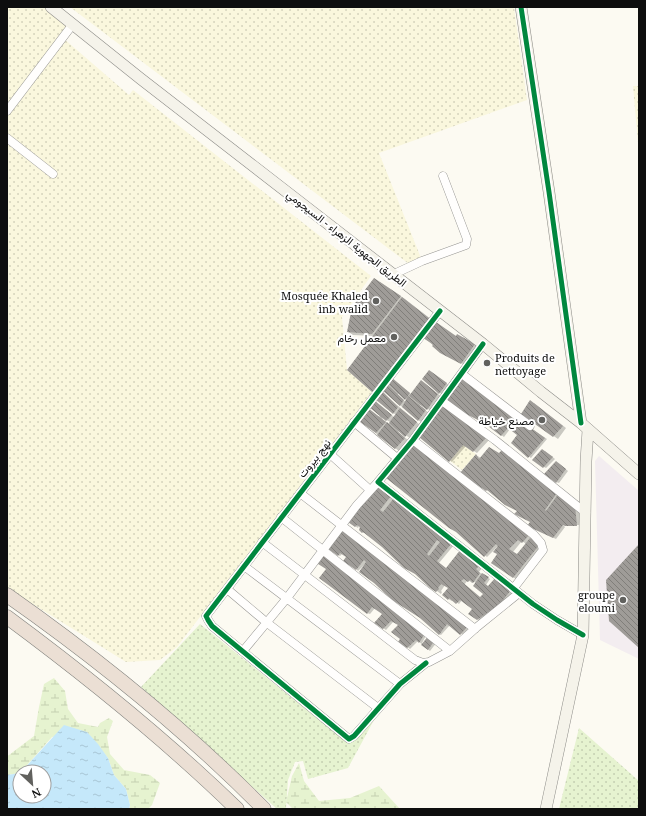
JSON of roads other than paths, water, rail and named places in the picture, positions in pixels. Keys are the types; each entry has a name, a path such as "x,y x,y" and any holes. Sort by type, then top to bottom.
{"highway":[{"path":"7,594 122,682 201,748 264,809"},
{"path":"7,618 131,713 191,765 237,809"}],"main road":[{"name":"الطريق الجهوية الزهراء - السيجومي","path":"51,7 141,79 483,344 540,392 584,426 639,474"},
{"path":"521,7 584,426 586,512 583,634 546,809"}],"street":[{"path":"7,111 73,24"},
{"path":"7,138 53,174"},
{"path":"394,274 422,261 466,245 467,239 443,176"},
{"name":"نهج بيروت","path":"243,651 212,626 206,616 440,311"},
{"path":"413,440 534,535 541,543 543,550 516,591 450,652 426,663 400,684 354,736 349,739 243,651 305,574 357,505 413,440 483,344"},
{"path":"462,374 530,426"},
{"path":"442,401 495,440 586,512"},
{"path":"354,422 397,458"},
{"path":"330,454 370,490"},
{"path":"378,482 516,591 556,620 583,634"},
{"path":"300,493 475,629"},
{"path":"281,517 422,627 450,652"},
{"path":"262,542 415,660 426,663"},
{"path":"244,566 400,684"},
{"path":"227,589 266,622 378,708"}],"water":[{"path":"64,725 87,732 108,758 114,775 126,789 130,805 129,809 7,809 7,775 12,774 12,804 52,804 52,764 28,764"}],"place":[{"name":"Mosquée Khaled inb walid","path":"376,301"},
{"name":"معمل رخام","path":"394,337"},
{"name":"Produits de nettoyage","path":"487,363"},
{"name":"مصنع خياطة","path":"542,420"},
{"name":"groupe eloumi","path":"623,600"}]}
